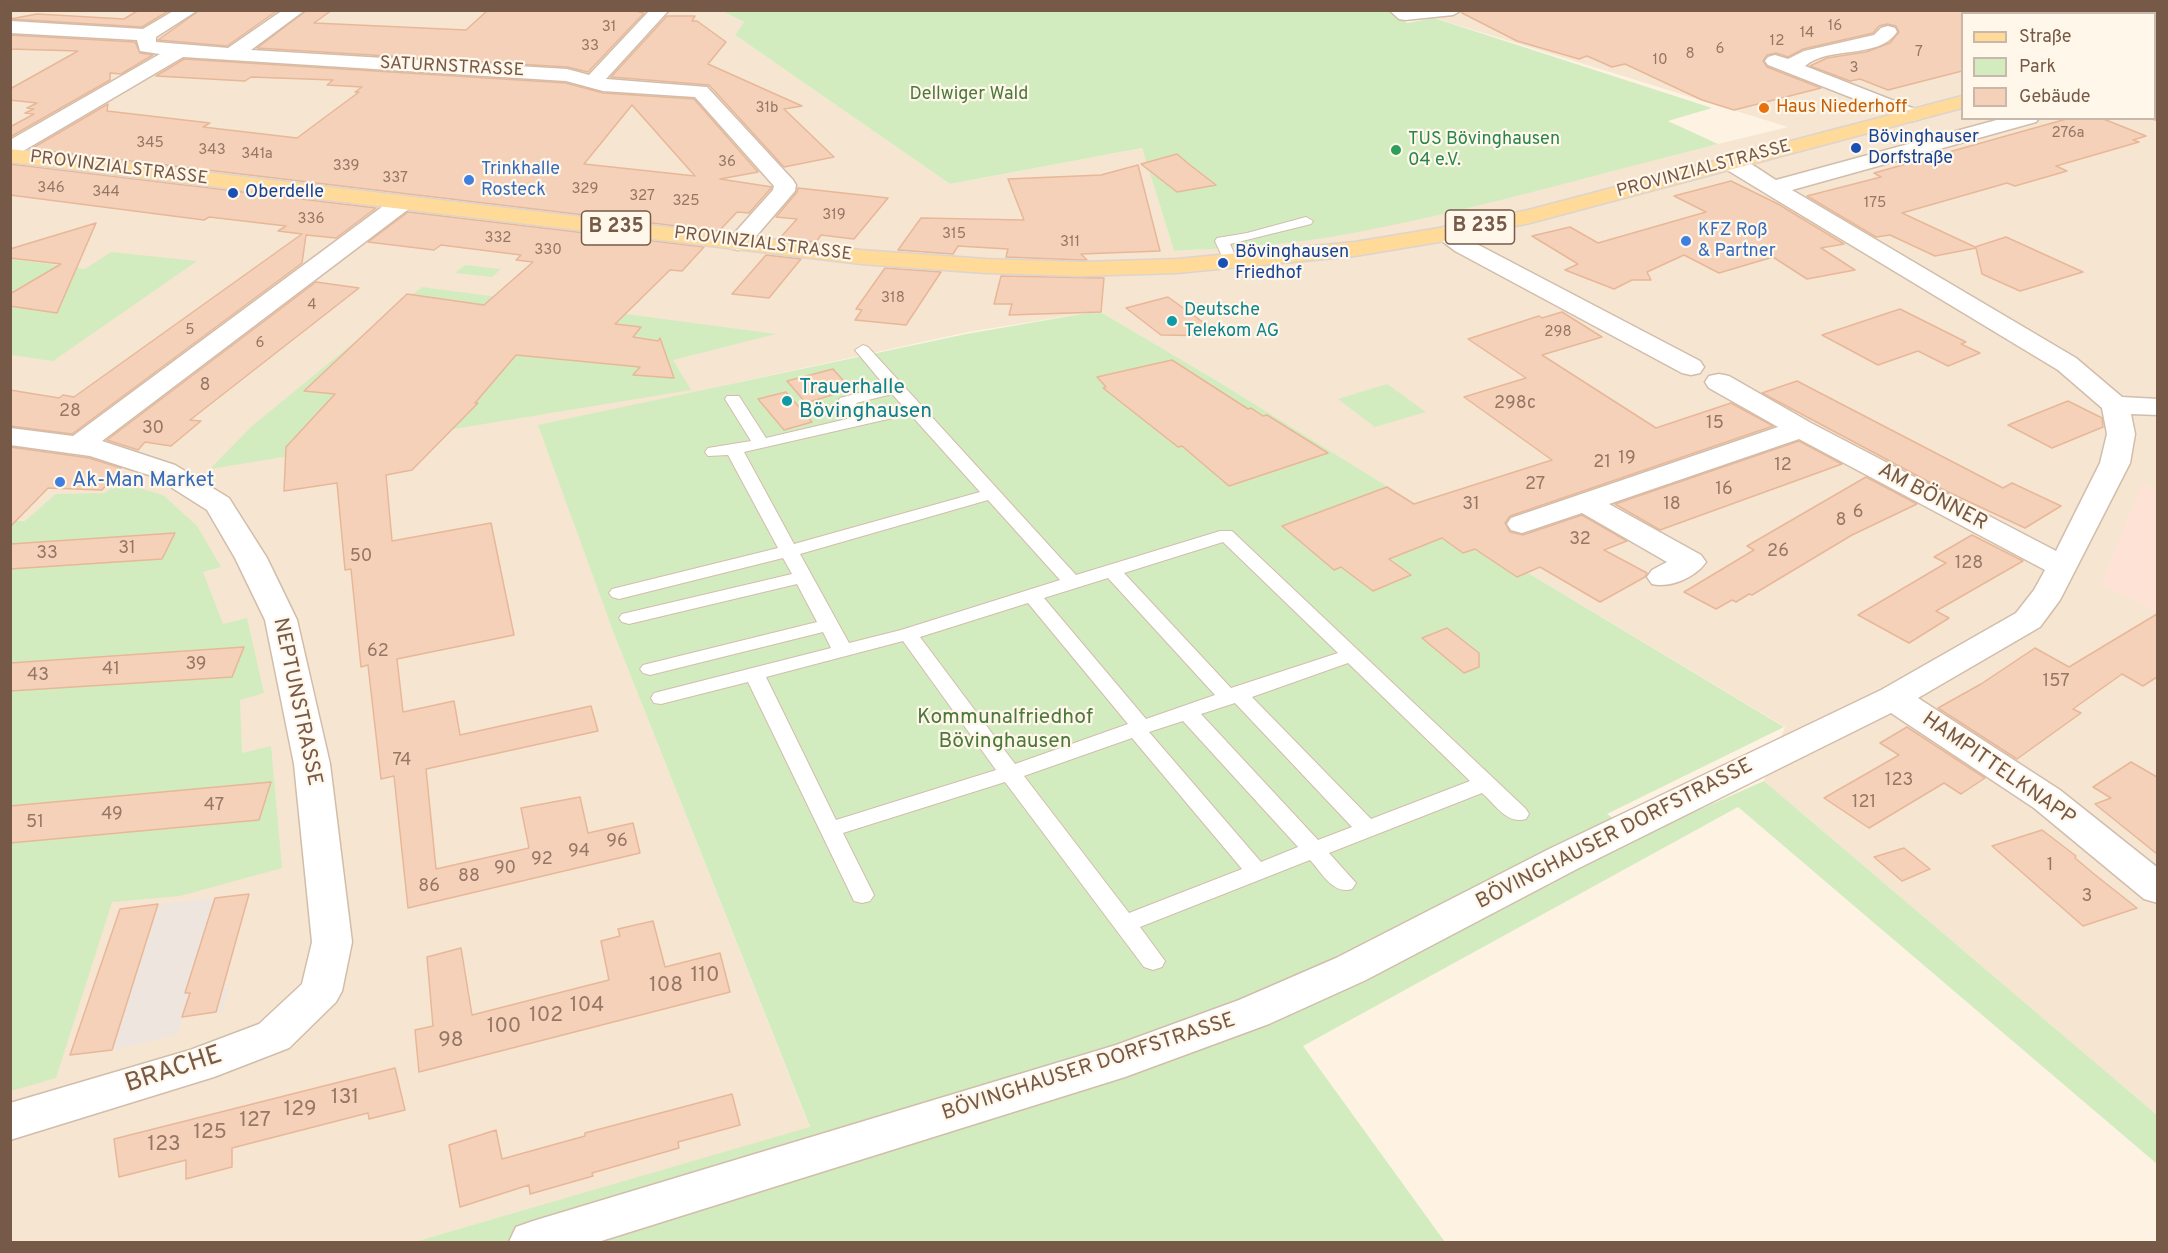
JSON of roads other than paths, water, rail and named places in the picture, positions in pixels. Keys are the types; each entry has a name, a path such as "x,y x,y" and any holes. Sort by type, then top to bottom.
{"main road":[{"name":"PROVINZIALSTRASSE","path":"10,155 861,257 986,266 1091,269 1316,255 1445,234 1530,216 1961,102"}],"street":[{"path":"10,27 146,35 189,10"},
{"path":"231,56 296,10"},
{"path":"594,81 660,10"},
{"path":"1402,13 1453,10"},
{"path":"1402,13 1422,27"},
{"path":"1795,68 1797,61 1880,39 1888,32"},
{"name":"SATURNSTRASSE","path":"146,35 147,47 180,51 231,56 567,75 603,85 692,90 706,95 785,184 784,191 738,243"},
{"path":"10,149 180,51"},
{"path":"1775,61 1913,115"},
{"name":"PROVINZIALSTRASSE","path":"1773,188 2022,120"},
{"path":"1732,163 2067,364 2115,405 2157,407"},
{"path":"78,446 346,248 402,203"},
{"path":"1445,234 1463,246 1691,367"},
{"name":"AM BÖNNER","path":"1719,382 1801,429 2063,567"},
{"name":"BÖVINGHAUSER DORFSTRASSE","path":"532,1242 1125,1060 1254,1012 1351,969 1585,848 1893,698 2028,620 2049,593 2115,462 2121,434 2115,405"},
{"path":"1522,524 1801,429"},
{"name":"NEPTUNSTRASSE","path":"10,436 94,448 165,471 218,504 251,558 281,620 312,764 332,942 321,991"},
{"path":"1584,502 1690,562 1663,577"},
{"name":"HAMPITTELKNAPP","path":"1893,698 2047,799 2157,889"},
{"name":"BRACHE","path":"10,1122 199,1065 274,1036 321,991"}],"lane":[{"path":"1231,262 1222,241 1248,237 1306,222"},
{"path":"863,350 1073,583"},
{"path":"861,420 846,401 895,388"},
{"path":"733,399 761,444"},
{"path":"714,452 761,444 913,408"},
{"path":"733,448 843,651"},
{"path":"619,593 789,551 991,494"},
{"path":"661,698 908,634 1226,535 1518,814"},
{"path":"1112,571 1367,830"},
{"path":"629,618 803,577"},
{"path":"1032,596 1257,872"},
{"path":"650,669 828,625"},
{"path":"908,634 1153,961"},
{"path":"829,830 1010,773 1352,655"},
{"path":"754,674 861,895"},
{"path":"1186,711 1344,884"},
{"path":"1124,924 1486,783"}],"place":[{"name":"Haus Niederhoff","path":"1764,108"},
{"name":"Bövinghauser Dorfstraße","path":"1856,148"},
{"name":"TUS Bövinghausen 04 e.V.","path":"1396,150"},
{"name":"Trinkhalle Rosteck","path":"469,180"},
{"name":"Oberdelle","path":"233,193"},
{"name":"KFZ Roß & Partner","path":"1686,241"},
{"name":"Bövinghausen Friedhof","path":"1223,263"},
{"name":"Deutsche Telekom AG","path":"1172,321"},
{"name":"Trauerhalle Bövinghausen","path":"787,401"},
{"name":"Ak-Man Market","path":"60,482"}],"park label":[{"name":"Dellwiger Wald","path":"969,95"},
{"name":"Kommunalfriedhof Bövinghausen","path":"1005,731"}]}
